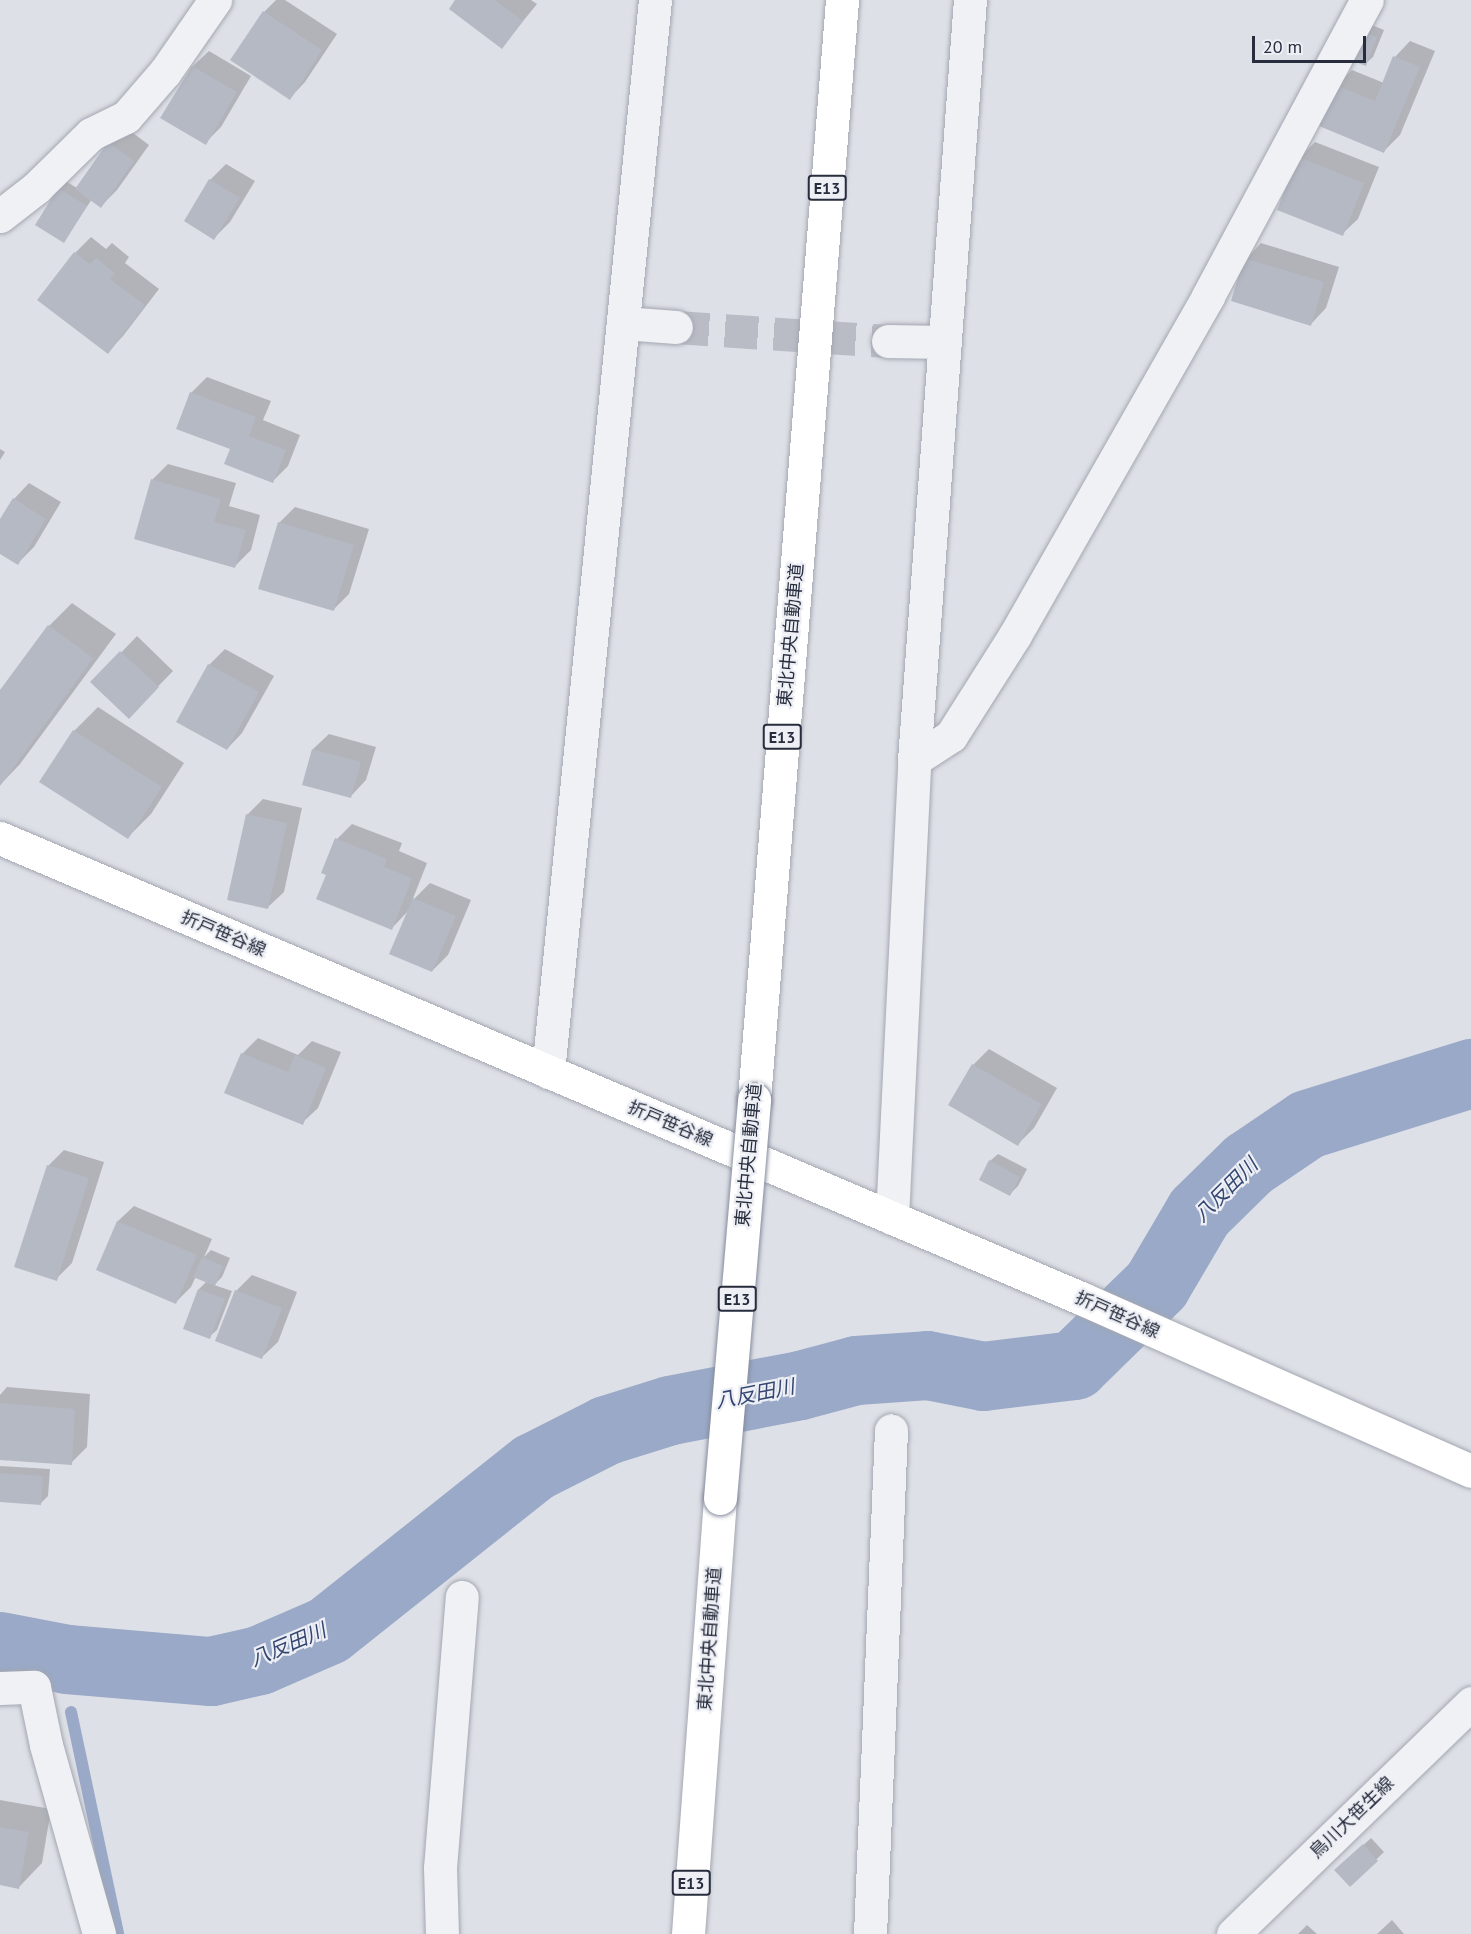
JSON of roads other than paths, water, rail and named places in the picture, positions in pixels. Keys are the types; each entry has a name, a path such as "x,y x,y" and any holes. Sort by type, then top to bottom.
{"main road":[{"name":"東北中央自動車道","path":"811,376 828,0"},
{"name":"東北中央自動車道","path":"688,1934 720,1498 842,0"},
{"name":"折戸笹谷線","path":"0,838 1083,1299 1471,1471"},
{"path":"678,1934 695,1832"},
{"path":"695,1832 697,1934"}],"street":[{"path":"0,216 36,188 91,135 126,117 165,72 215,0"},
{"path":"548,1072 655,0"},
{"path":"892,1218 914,760 970,0"},
{"path":"914,760 951,736 1015,635 1208,296 1367,0"},
{"path":"623,323 676,327"},
{"path":"888,340 945,342"},
{"path":"870,1934 891,1430"},
{"path":"442,1934 440,1868 462,1597"},
{"path":"0,1688 34,1688 46,1745 99,1934"},
{"name":"鳥川大笹生線","path":"1233,1934 1471,1703"}],"waterway":[{"name":"八反田川","path":"0,1646 67,1659 211,1671 259,1660 328,1630 533,1467 606,1430 670,1410 800,1385 856,1370 927,1365 983,1376 1074,1365 1156,1285 1199,1212 1248,1164 1307,1124 1471,1073"},
{"path":"71,1712 118,1934"}],"tunnel":[{"path":"676,327 888,341"}]}
